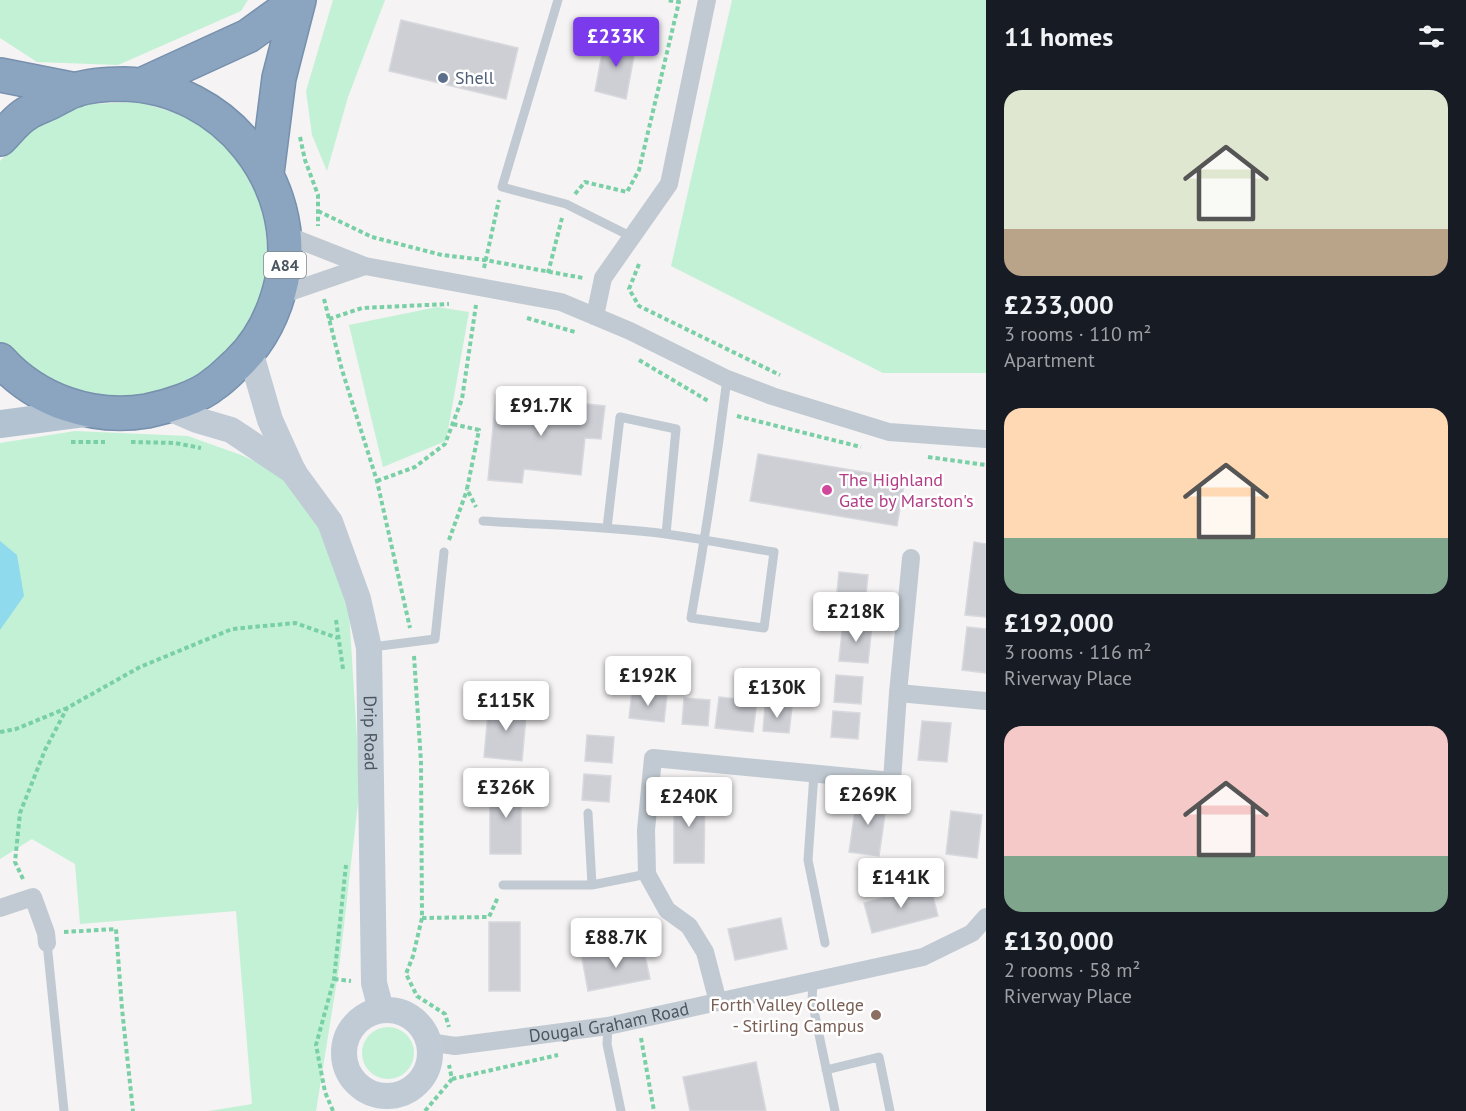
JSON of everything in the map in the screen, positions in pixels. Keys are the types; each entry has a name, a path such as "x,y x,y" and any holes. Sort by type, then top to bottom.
{"highway":[{"name":"A84","path":"141,85 248,36 298,0"},
{"name":"A84","path":"267,173 279,78 298,0"},
{"path":"0,75 76,90"},
{"name":"A84","path":"0,139 26,114 76,90 108,84 141,85 172,92 201,105 227,123 249,146 267,173 278,202 285,234 285,265 278,296 267,325 250,351 213,386 167,407 130,414 93,412 50,398 13,375 0,360"}],"main road":[{"name":"A84","path":"0,424 93,412"}],"street":[{"path":"595,316 603,279 669,184 707,0"},
{"path":"285,234 365,266 561,302 630,331 727,379 772,396 889,432 986,439"},
{"path":"278,296 365,266"},
{"name":"Drip Road","path":"250,351 270,420 294,473 330,522 358,599 369,654 374,983 381,1010"},
{"name":"Drip Road","path":"167,407 197,420 231,430 294,473"},
{"path":"718,1002 705,952 689,927 667,910 647,874 646,830 652,758 892,781 911,558"},
{"path":"898,693 986,701"},
{"path":"0,908 33,897 46,938"},
{"name":"Dougal Graham Road","path":"429,1042 455,1046 609,1026 923,957 972,933 986,917"},
{"path":"381,1010 393,1010 411,1017 424,1030 431,1056 428,1070 420,1082 409,1091 381,1104 357,1084 344,1060 344,1046 357,1022 368,1014 381,1010"}],"lane":[{"path":"558,0 502,187 566,204 632,237"},
{"path":"483,521 607,528 666,534 704,540 774,552 764,628 691,618 704,540 727,379"},
{"path":"607,528 621,417 676,429 666,534"},
{"path":"369,654 435,639 444,552"},
{"path":"814,774 808,860 825,942"},
{"path":"588,813 592,885"},
{"path":"503,885 592,885 647,874"},
{"path":"46,938 64,1111"},
{"path":"813,981 812,1002 835,1111"},
{"path":"609,1026 607,1044 621,1111"},
{"path":"826,1070 879,1057 890,1111"}],"path":[{"path":"548,273 566,204 585,182 627,192 639,170 680,1 667,0"},
{"path":"377,481 415,467 445,444 462,399 476,307 502,187"},
{"path":"318,211 372,237 442,255 485,260 579,278 633,280"},
{"path":"641,260 629,289 639,306 790,380"},
{"path":"329,319 362,308 458,305"},
{"path":"467,306 486,309"},
{"path":"518,316 577,332"},
{"path":"637,359 723,412 870,449"},
{"path":"444,552 467,489 478,430 453,424"},
{"path":"68,442 116,442"},
{"path":"128,442 176,442 207,450"},
{"path":"928,457 986,465"},
{"path":"467,489 483,521"},
{"path":"336,618 344,670"},
{"path":"0,732 16,729 67,708 140,667 232,629 295,623 338,638 369,654"},
{"path":"33,897 15,862 20,813 45,750 67,708"},
{"path":"333,1111 326,1092 316,1045 334,979 346,854"},
{"path":"422,918 489,917 503,885"},
{"path":"46,938 117,929 122,1009 133,1111"},
{"path":"640,1037 654,1111"}],"green space":[{"path":"0,0 248,0 241,11 118,65 37,62 0,38"},
{"path":"333,0 385,0 348,97 327,171 312,135 306,91"},
{"path":"732,0 986,0 986,373 883,373 671,266"},
{"path":"139,102 188,117 229,147 258,190 270,237 268,286 250,331 218,368 177,393 129,404 81,399 37,379 0,344 0,161 40,123 88,104"},
{"path":"437,307 469,312 446,441 383,467 349,325"},
{"path":"75,431 188,436 241,455 285,475 326,538 349,612 360,786 339,968 316,1111 209,1111 252,1104 236,911 80,924 75,864 32,839 0,859 0,443"},
{"path":"383,1027 393,1027 407,1034 414,1053 407,1072 393,1079 383,1079 373,1075 366,1068 362,1058 362,1048 366,1038 373,1031"}],"water":[{"path":"0,541 17,555 24,596 0,630"}],"building":[{"path":"401,20 518,48 506,99 389,71"},
{"path":"605,38 636,45 626,99 595,91"},
{"path":"496,395 528,398 526,417 540,419 542,399 605,406 601,439 585,438 581,475 524,469 522,483 488,480"},
{"name":"The Highland Gate by Marston's","path":"758,454 905,479 897,526 750,501"},
{"path":"974,542 986,544 986,617 965,615"},
{"path":"839,572 868,575 864,614 835,611"},
{"path":"843,622 872,624 868,663 839,661"},
{"path":"967,627 986,629 986,673 962,670"},
{"path":"836,675 863,677 861,704 834,702"},
{"path":"632,691 667,695 664,722 629,718"},
{"path":"719,697 757,701 753,732 715,728"},
{"path":"684,698 710,700 708,726 682,724"},
{"path":"489,702 527,706 522,761 484,757"},
{"path":"765,705 792,707 789,733 763,731"},
{"path":"833,711 860,713 858,739 831,737"},
{"path":"922,721 951,723 947,762 918,760"},
{"path":"587,735 614,737 612,763 585,761"},
{"path":"584,774 611,776 609,802 582,800"},
{"path":"490,785 521,785 521,854 490,854"},
{"path":"674,794 705,794 704,863 674,863"},
{"path":"857,796 887,800 879,856 849,852"},
{"path":"951,811 982,815 977,858 946,854"},
{"path":"930,885 938,916 872,933 864,903"},
{"path":"781,918 787,949 735,960 728,929"},
{"path":"489,922 520,922 520,991 489,991"},
{"path":"643,946 650,979 588,991 582,958"},
{"path":"756,1062 766,1111 690,1111 683,1077"}],"place":[{"name":"Shell","path":"443,78"},
{"name":"The Highland Gate by Marston's","path":"827,490"},
{"name":"Forth Valley College - Stirling Campus","path":"876,1015"}]}
